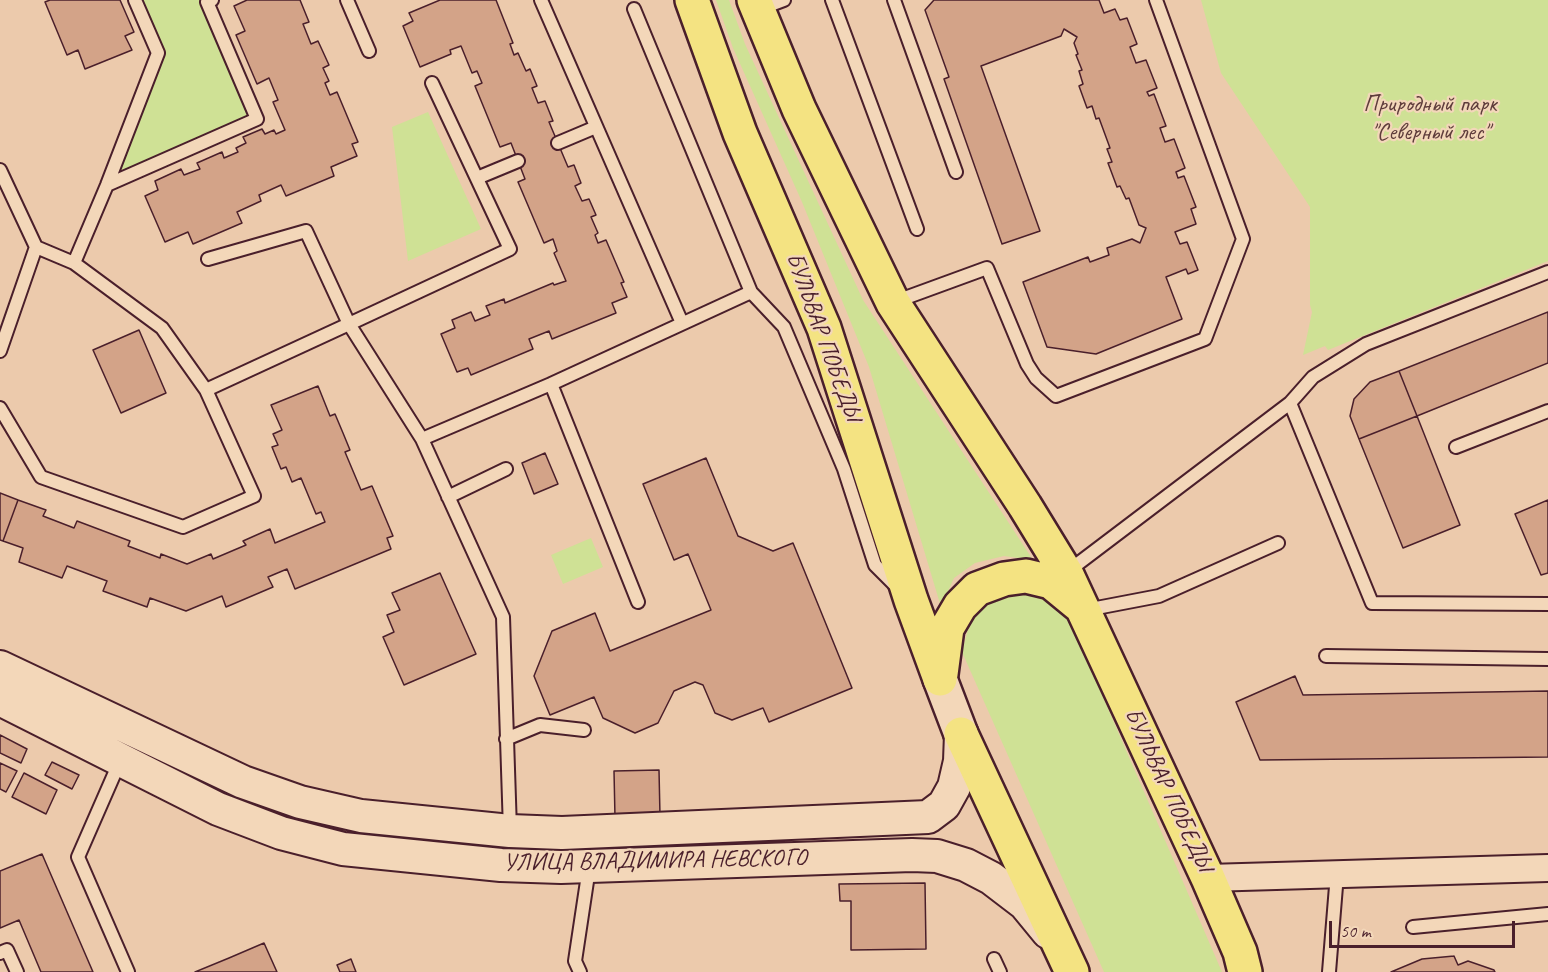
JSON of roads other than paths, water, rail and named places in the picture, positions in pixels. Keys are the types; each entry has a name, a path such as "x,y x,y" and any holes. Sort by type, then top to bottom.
{"main road":[{"name":"БУЛЬВАР ПОБЕДЫ","path":"692,0 740,133 824,328 911,600 961,734 1065,958"},
{"name":"БУЛЬВАР ПОБЕДЫ","path":"765,3 799,109 892,303 1025,506 1066,573 1208,878 1240,952 1245,972"},
{"name":"БУЛЬВАР ПОБЕДЫ","path":"940,679 947,628 960,606 977,589 1004,579 1026,576 1051,582 1085,610"}],"street":[{"name":"УЛИЦА ВЛАДИМИРА НЕВСКОГО","path":"0,668 243,782 300,802 361,816 510,831 562,833 928,818 944,805 954,787 960,761 961,734"},
{"name":"УЛИЦА ВЛАДИМИРА НЕВСКОГО","path":"0,699 218,809 281,833 342,849 501,865 589,867 937,856 966,865 991,878 1026,904 1065,958"},
{"path":"1208,878 1548,868"}],"lane":[{"path":"74,263 107,186 158,53 135,0"},
{"path":"107,186 257,119 207,2 212,0"},
{"path":"347,0 369,51"},
{"path":"541,0 682,323"},
{"path":"832,0 917,229"},
{"path":"894,0 956,172"},
{"path":"892,303 987,268 1027,364 1036,378 1056,396 1205,339 1244,239 1156,0"},
{"path":"634,9 751,292 784,327 844,469 875,565 911,600"},
{"path":"206,390 510,249 432,83"},
{"path":"558,143 596,127"},
{"path":"477,178 518,161"},
{"path":"0,170 36,247 74,263 162,327 206,390 254,496 183,526 41,477 0,408"},
{"path":"208,260 306,231 349,324 422,439 503,617 510,831"},
{"path":"0,351 36,247"},
{"path":"1066,573 1290,403 1313,377 1366,344 1548,272"},
{"path":"422,439 551,384 751,292"},
{"path":"551,384 638,602"},
{"path":"1290,403 1372,603 1548,604"},
{"path":"1456,447 1548,411"},
{"path":"448,497 506,469"},
{"path":"1085,610 1159,596 1278,543"},
{"path":"1326,656 1548,659"},
{"path":"507,739 540,725 585,730"},
{"path":"120,761 78,857 128,972"},
{"path":"580,972 575,961 589,867"},
{"path":"1329,972 1337,874"},
{"path":"1413,927 1548,914"},
{"path":"0,953 7,950 17,972"},
{"path":"994,959 1000,972"}],"park label":[{"name":"Природный парк \"Северный лес\"","path":"1430,119"}]}
